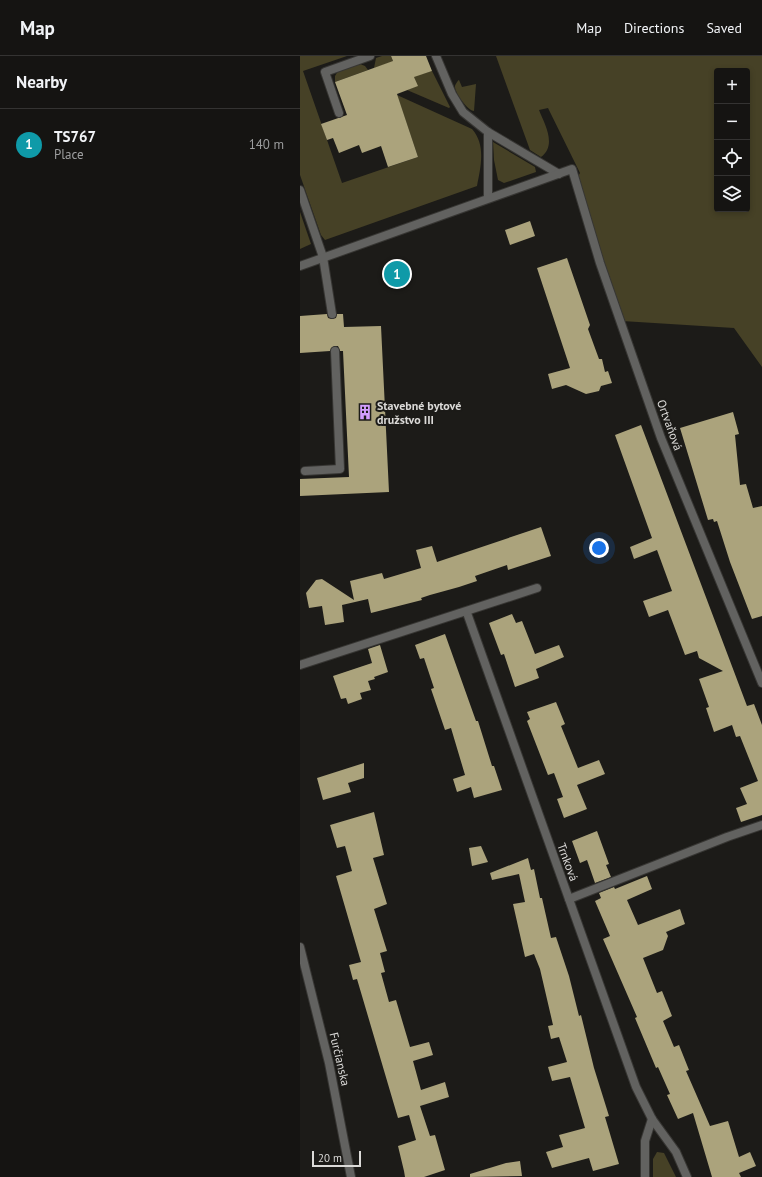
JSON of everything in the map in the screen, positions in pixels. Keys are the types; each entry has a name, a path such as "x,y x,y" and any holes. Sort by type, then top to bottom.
{"street":[{"path":"339,113 325,72 370,56"},
{"path":"436,56 452,94 463,112 488,132 559,174"},
{"path":"488,132 488,198"},
{"name":"Ortvaňová","path":"559,174 572,169 600,263 661,438 762,683"},
{"path":"300,266 559,174"},
{"path":"300,190 323,257 332,314"},
{"path":"305,471 340,469 335,351"},
{"path":"300,666 537,588"},
{"name":"Trnková","path":"467,612 636,1087 652,1118 676,1152 686,1177"},
{"path":"568,899 727,837 762,825"},
{"name":"Furčianska","path":"300,947 329,1063 351,1177"},
{"path":"645,1177 645,1142 652,1118"}],"shaded area":[{"path":"300,56 347,56 303,71 342,183 418,157 397,95 472,129 481,149 481,163 477,186 325,240 321,235 300,175"},
{"path":"391,56 393,61 398,59 396,56 415,56 422,74 432,71 450,107 449,108 407,90 417,86 407,57 374,68 376,58"},
{"path":"496,56 762,56 762,367 734,328 622,321 576,180 580,173 548,108 539,110 549,141 546,152 541,157 530,150"},
{"path":"360,64 365,66 368,70 335,82 335,76 338,71"},
{"path":"459,80 462,87 476,84 474,111 465,105 455,89 455,86"},
{"path":"493,142 535,167 536,172 504,183 498,180 494,160"},
{"path":"300,212 311,244 300,249"},
{"path":"657,1152 664,1153 676,1177 653,1177 653,1159"}],"building":[{"path":"391,56 426,56 432,71 414,77 418,86 397,94 418,157 388,167 381,146 362,153 359,145 339,153 333,138 327,140 321,124 347,115 335,82 393,61"},
{"path":"530,221 535,236 510,245 505,230"},
{"path":"567,258 590,325 588,329 599,359 602,359 605,372 608,371 612,383 601,386 599,391 586,394 566,385 552,389 548,374 570,368 537,268"},
{"path":"389,265 404,265 405,283 390,283"},
{"name":"Stavebné bytové družstvo III","path":"327,314 328,318 332,319 336,318 337,314 343,314 344,327 381,326 389,492 300,496 300,479 349,477 343,351 340,351 338,346 334,346 330,351 300,353 300,316"},
{"path":"733,412 739,434 735,435 740,485 746,484 753,508 762,506 762,616 752,619 730,562 717,521 714,522 713,519 708,520 680,428"},
{"path":"641,425 747,706 754,704 762,725 762,815 741,822 736,808 747,804 740,788 758,781 740,736 736,737 732,725 714,732 706,708 709,707 699,679 723,671 699,658 697,651 685,655 668,610 649,617 643,601 672,591 657,550 634,559 630,547 652,538 615,435"},
{"path":"541,527 551,556 508,570 507,565 475,576 477,581 421,598 422,600 371,613 368,599 342,605 344,622 325,625 322,606 309,608 306,593 316,580 322,579 354,600 350,581 382,573 384,579 421,568 416,550 432,546 437,562"},
{"path":"512,614 516,623 522,621 535,654 559,645 564,657 536,669 539,678 515,687 504,654 501,655 489,623"},
{"path":"445,634 502,790 474,798 471,787 457,792 453,779 465,775 451,728 445,730 431,689 434,688 424,658 420,659 415,645"},
{"path":"380,645 388,672 368,681 371,690 360,693 362,699 348,704 346,698 341,699 333,676 372,663 368,649"},
{"path":"556,702 565,724 561,726 578,768 599,760 605,774 577,785 587,809 564,818 557,799 563,797 554,773 548,775 527,721 530,719 527,712"},
{"path":"364,763 364,778 348,783 351,792 323,800 317,778"},
{"path":"374,812 384,855 373,858 387,904 374,909 387,951 380,953 385,972 381,973 389,1002 396,1000 410,1047 429,1042 433,1055 413,1061 421,1090 445,1082 449,1097 420,1106 430,1136 435,1135 445,1170 424,1177 405,1177 398,1146 416,1140 409,1115 398,1118 357,979 353,980 349,965 361,962 336,876 352,871 345,846 337,848 330,825"},
{"path":"597,831 609,864 606,865 611,877 595,883 587,860 580,863 572,841"},
{"path":"481,846 488,862 472,866 469,848"},
{"path":"528,858 531,870 534,869 551,938 556,937 569,976 579,1016 581,1015 594,1068 609,1116 605,1117 619,1164 593,1171 589,1158 552,1168 546,1152 563,1147 559,1135 585,1128 570,1077 552,1081 548,1067 567,1062 559,1037 551,1039 548,1026 553,1025 540,969 534,954 525,957 513,904 525,902 519,874 492,880 490,873"},
{"path":"647,876 652,889 627,900 638,925 680,909 685,924 666,932 668,936 663,950 643,958 657,993 662,991 672,1016 663,1021 674,1047 679,1045 689,1070 686,1071 710,1126 728,1121 739,1157 750,1152 756,1166 739,1173 741,1177 712,1177 693,1113 678,1119 667,1095 670,1094 658,1067 656,1068 635,1018 637,1017 603,939 610,936 595,901 601,898 599,893 614,887 615,889"},
{"path":"520,1161 522,1176 470,1177 470,1174 506,1163"}],"place":[{"name":"TS767","path":"397,274"},
{"name":"Stavebné bytové družstvo III","path":"365,412"}]}
